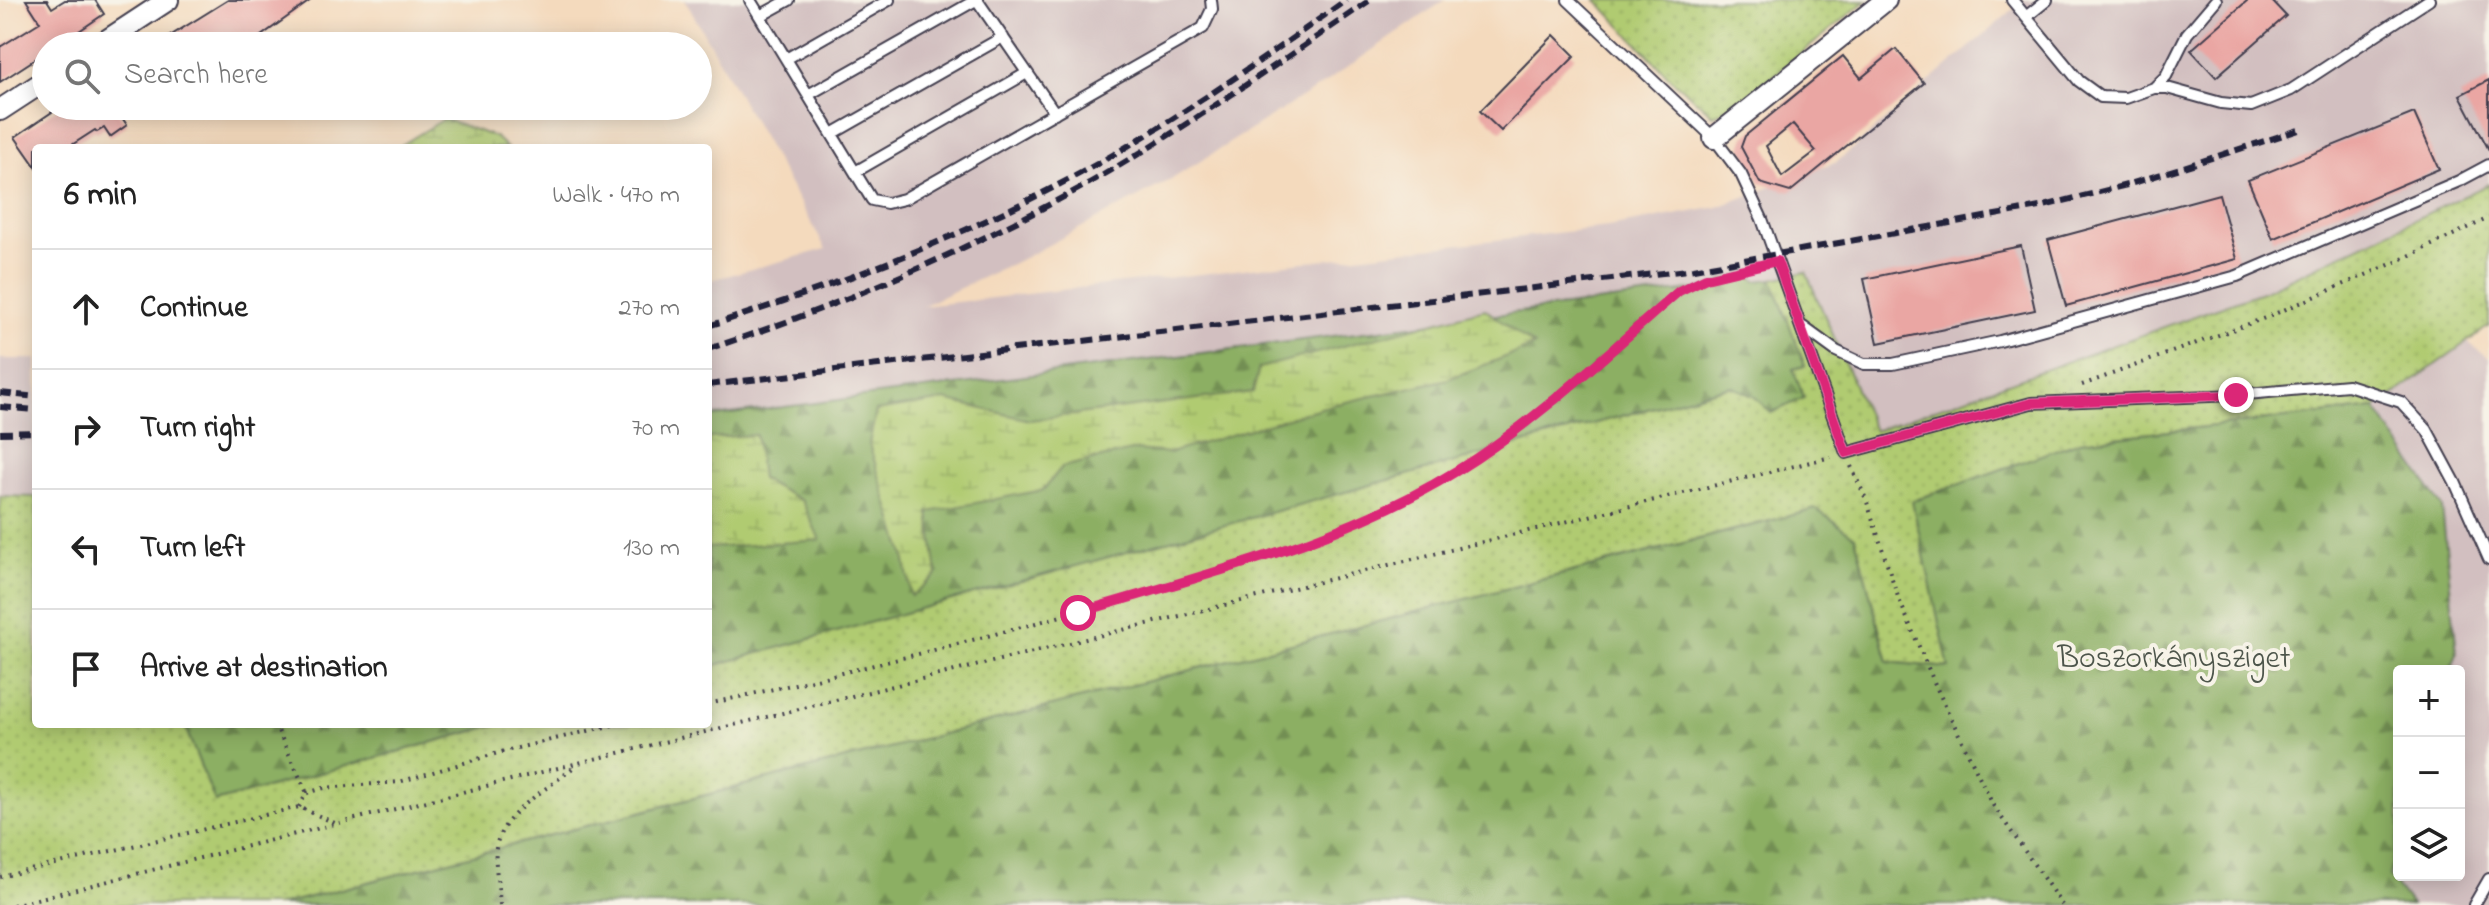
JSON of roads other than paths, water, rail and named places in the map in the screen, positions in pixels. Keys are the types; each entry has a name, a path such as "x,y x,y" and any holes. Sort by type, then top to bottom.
{"street":[{"path":"119,32 168,0"},
{"path":"1714,138 1886,0"},
{"path":"0,110 32,89"}],"lane":[{"path":"750,0 872,200 887,203 904,199 1203,28 1212,9 1211,0"},
{"path":"760,16 789,0"},
{"path":"786,59 889,0"},
{"path":"808,95 976,0 1055,113"},
{"path":"1568,0 1714,138 1741,174 1802,326 1846,453 2031,403 2236,395 2348,385 2401,402 2427,430 2455,482 2489,559"},
{"path":"2012,0 2079,81 2101,97 2126,98 2154,88 2166,76 2187,34 2216,0"},
{"path":"2026,17 2047,0"},
{"path":"2154,88 2182,91 2237,106 2263,103 2291,90 2429,0"},
{"path":"832,134 1003,37"},
{"path":"855,172 1027,73"},
{"path":"1802,326 1836,351 1864,364 1893,364 2000,341 2237,276 2446,187 2489,165"},
{"path":"2474,905 2489,879"}],"railway":[{"path":"712,325 902,257 1043,193 1187,109 1346,0"},
{"path":"712,348 903,275 1045,207 1197,117 1370,0"},
{"path":"712,385 1688,270 2040,207 2127,185 2299,130"},
{"path":"0,393 32,397"},
{"path":"0,407 32,410"},
{"path":"0,433 32,432"}],"park label":[{"name":"Boszorkánysziget","path":"2174,659"}]}
